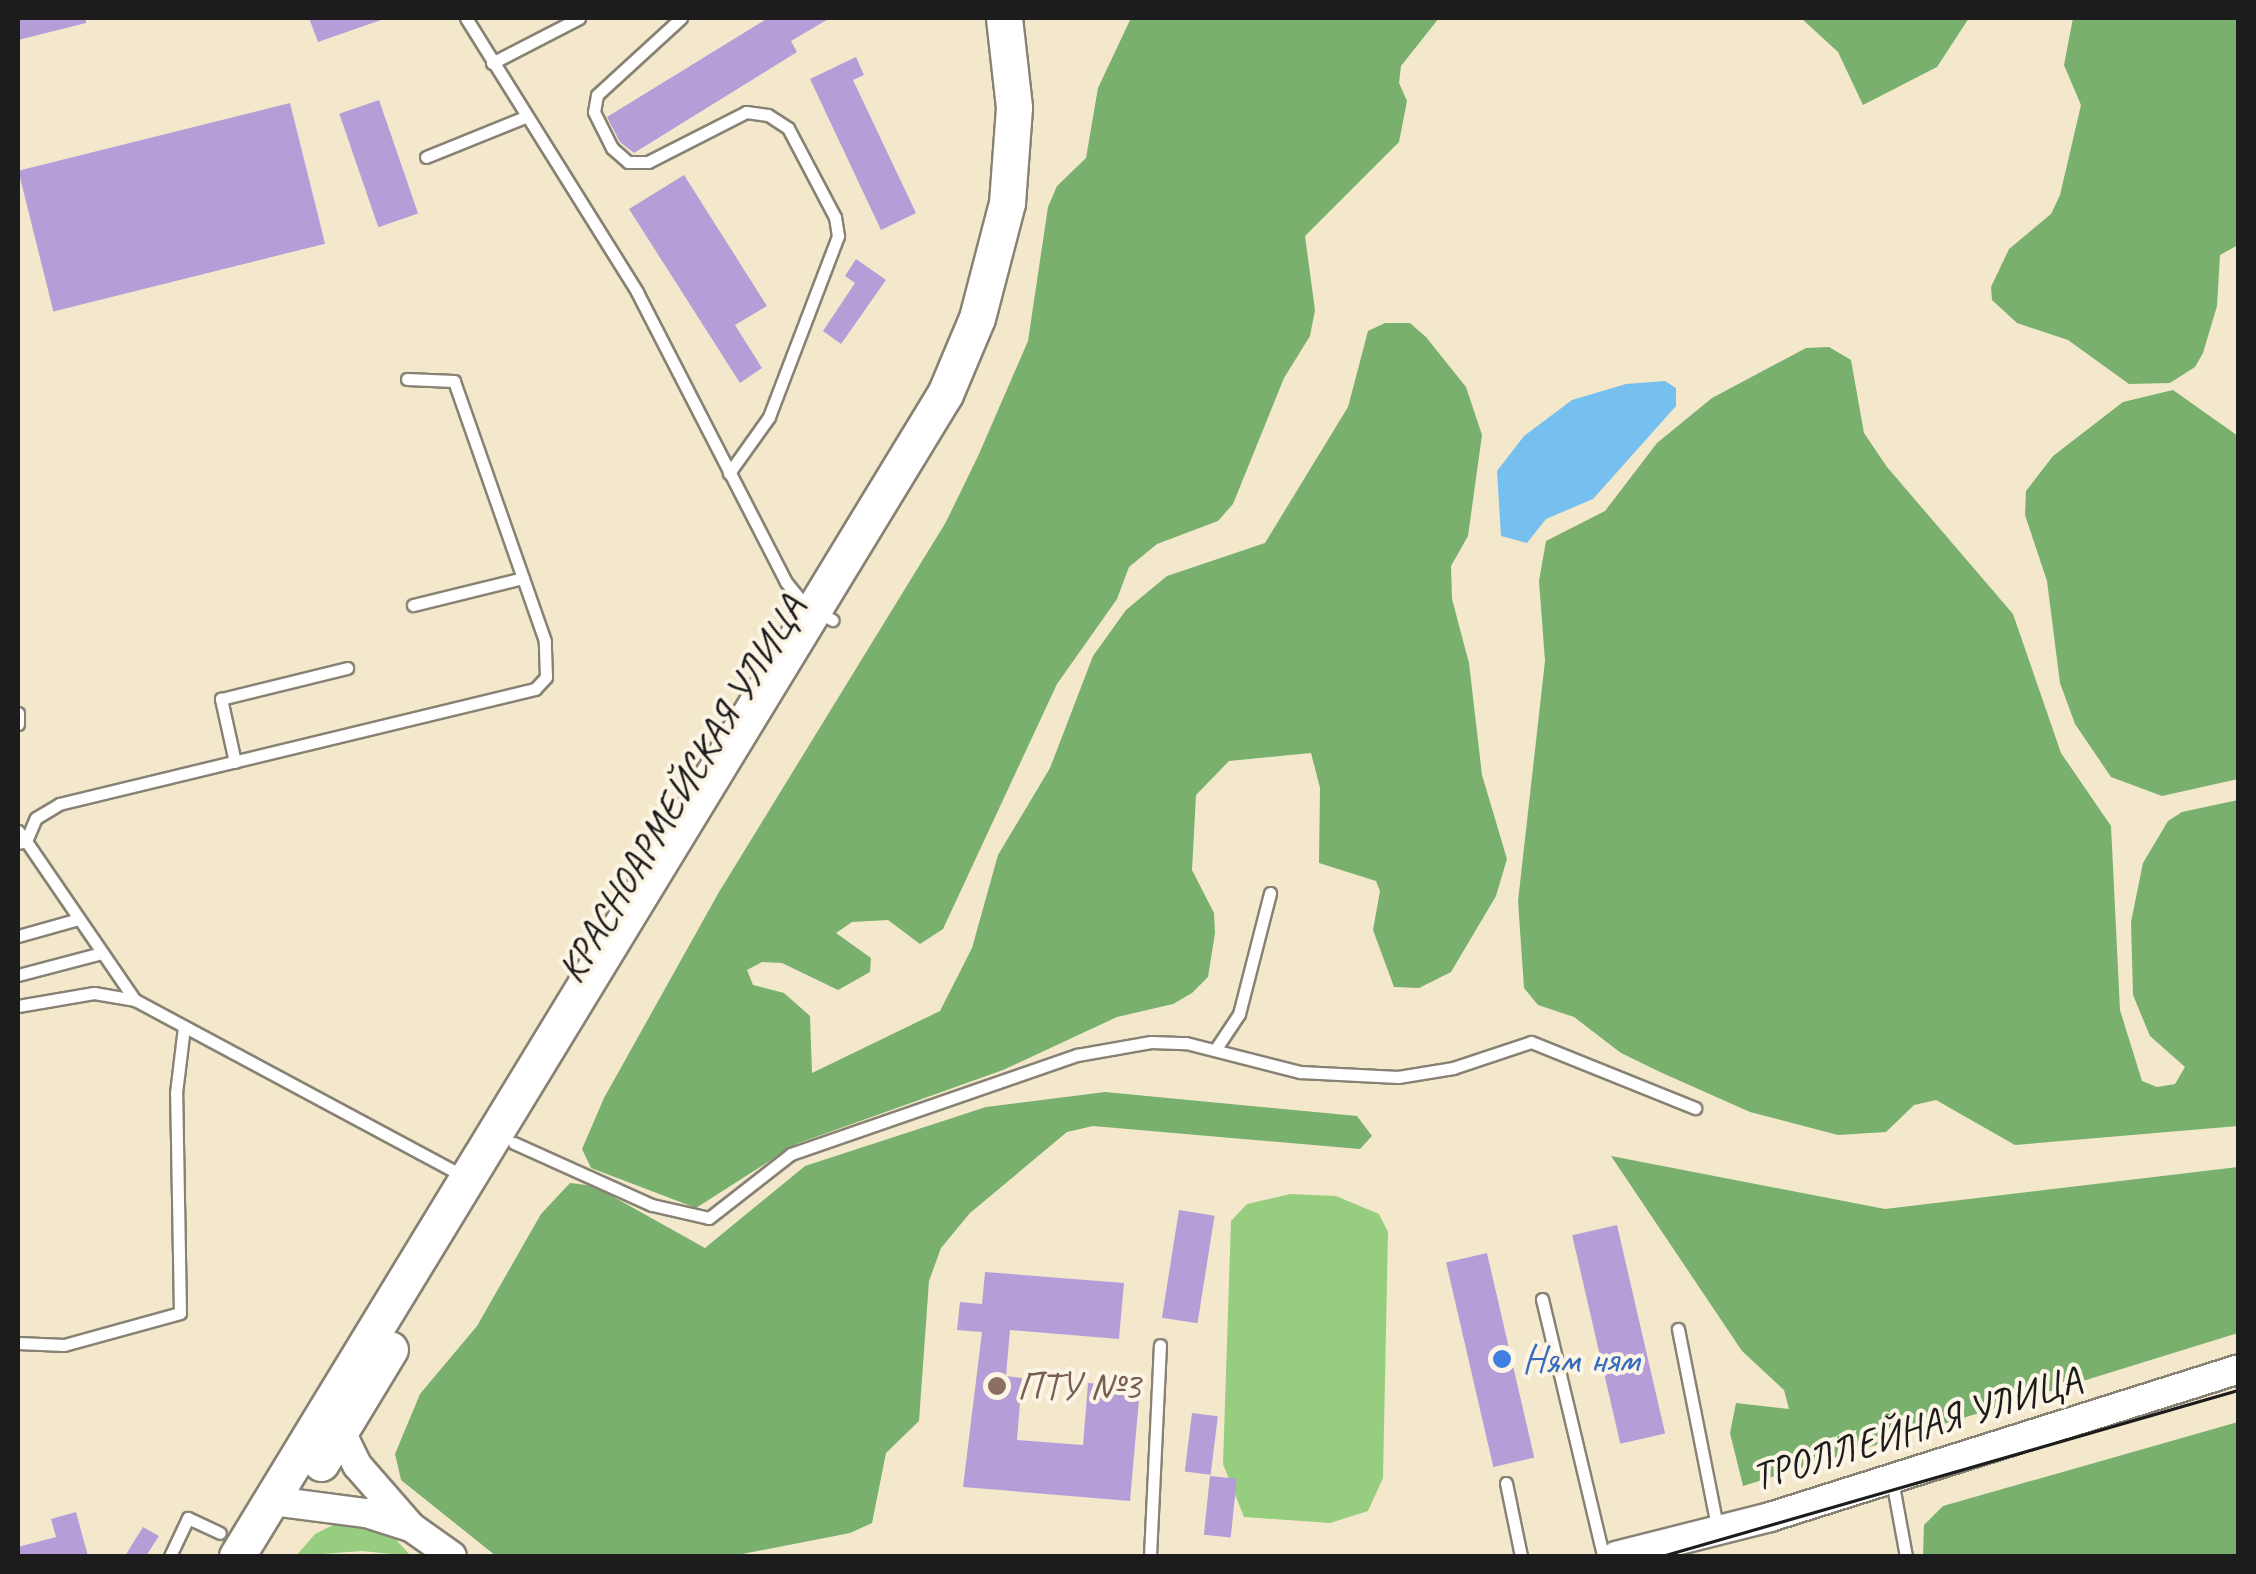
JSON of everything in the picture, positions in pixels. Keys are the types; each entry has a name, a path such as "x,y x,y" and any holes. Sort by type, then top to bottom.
{"main road":[{"name":"КРАСНОАРМЕЙСКАЯ УЛИЦА","path":"284,1503 341,1432 477,1176 514,1143 825,616 945,394 978,318 1012,155 1004,18"},
{"name":"КРАСНОАРМЕЙСКАЯ УЛИЦА","path":"262,1556 284,1503 477,1176 825,616 962,405 1011,283 1034,168 1026,18"},
{"path":"228,1545 284,1503"}],"street":[{"name":"ТРОЛЛЕЙНАЯ УЛИЦА","path":"1616,1556 1892,1480 2238,1369"},
{"path":"341,1432 357,1465 421,1540"},
{"path":"284,1503 421,1540 452,1556"}],"lane":[{"path":"466,18 638,292 786,582 825,616"},
{"path":"492,63 579,18"},
{"path":"681,18 597,95 594,112 612,148 628,162 648,162 746,112 768,115 788,128 835,217 838,236 769,417 729,472"},
{"path":"426,157 525,116"},
{"path":"135,1000 20,839 36,818 59,804 535,689 550,664 454,381 407,380"},
{"path":"412,605 523,578"},
{"path":"235,762 221,700 347,668"},
{"path":"18,712 18,724"},
{"path":"1215,1050 1239,1014 1270,893"},
{"path":"18,936 79,919"},
{"path":"18,975 102,953"},
{"path":"18,1006 94,992 135,1000 477,1176"},
{"path":"18,1343 64,1345 180,1313 176,1094 184,1027"},
{"path":"514,1143 652,1205 710,1218 791,1154 1078,1055 1151,1042 1215,1050 1300,1072 1398,1077 1453,1068 1531,1042 1695,1108"},
{"path":"1542,1298 1603,1556"},
{"path":"1678,1329 1718,1531"},
{"path":"1150,1556 1160,1345"},
{"path":"1892,1480 1906,1556"},
{"path":"1506,1483 1522,1556"},
{"path":"170,1556 188,1518 228,1545"}],"green space":[{"path":"1131,18 1439,18 1401,66 1399,83 1407,101 1399,142 1305,236 1315,310 1310,336 1284,378 1233,504 1218,521 1157,544 1129,567 1117,599 1057,684 943,929 920,944 888,920 852,922 836,933 871,958 870,972 838,990 782,963 762,962 747,970 753,985 784,993 810,1016 812,1073 940,1011 972,948 998,855 1050,768 1093,656 1126,610 1167,576 1265,543 1348,407 1368,331 1385,323 1410,323 1426,337 1466,387 1482,435 1468,536 1451,566 1452,599 1469,663 1482,775 1507,859 1496,896 1451,972 1419,988 1394,987 1373,930 1380,891 1376,881 1319,863 1320,788 1311,753 1229,761 1196,795 1192,870 1214,913 1215,933 1208,977 1192,993 1173,1004 1117,1017 1003,1070 796,1144 696,1208 591,1168 582,1149 604,1098 719,892 946,522 979,454 1028,341 1048,207 1057,186 1086,158 1098,88"},
{"path":"1801,18 1969,18 1937,67 1863,105 1838,52"},
{"path":"2073,18 2238,18 2238,245 2220,255 2217,306 2203,353 2195,367 2170,383 2129,384 2068,340 2017,323 1992,300 1991,287 2009,249 2051,214 2060,195 2081,105 2064,65"},
{"path":"1829,347 1851,360 1864,433 1887,467 2013,614 2061,753 2111,826 2120,1010 2142,1081 2157,1087 2175,1084 2185,1067 2150,1036 2133,995 2131,922 2143,863 2168,821 2182,812 2238,800 2238,1126 2015,1145 1936,1100 1914,1105 1886,1132 1838,1135 1750,1112 1660,1072 1621,1053 1574,1017 1538,1005 1524,988 1518,901 1545,661 1539,581 1546,541 1605,511 1657,443 1712,398 1806,348"},
{"path":"2173,390 2238,436 2238,779 2162,796 2111,777 2075,724 2060,683 2047,581 2025,515 2026,491 2053,456 2123,402"},
{"path":"1105,1092 1357,1116 1372,1136 1360,1149 1093,1126 1067,1132 970,1213 941,1248 929,1281 919,1421 886,1453 872,1523 850,1533 732,1556 496,1556 401,1480 395,1454 420,1394 477,1326 541,1214 570,1183 594,1186 705,1248 805,1166 986,1107"},
{"path":"1611,1156 1885,1209 2238,1167 2238,1333 1743,1486 1730,1433 1736,1403 1789,1409 1784,1390 1742,1351"},
{"path":"1290,1194 1336,1196 1379,1214 1388,1232 1383,1478 1368,1511 1330,1523 1244,1517 1223,1464 1231,1221 1247,1204"},
{"path":"2238,1422 2238,1556 1923,1556 1924,1525 1943,1506"},
{"path":"337,1523 387,1530 411,1556 362,1551 296,1556 315,1534"}],"water":[{"path":"1665,381 1676,388 1676,406 1593,499 1546,519 1527,543 1501,536 1497,471 1524,436 1572,400 1626,384"}],"building":[{"path":"18,18 86,18 86,23 18,40"},
{"path":"309,18 380,18 381,20 318,42"},
{"path":"768,18 830,18 791,41 797,52 634,153 620,142 607,117"},
{"path":"856,57 864,75 853,80 916,213 881,230 810,79"},
{"path":"379,100 418,213 378,227 339,114"},
{"path":"290,103 325,244 53,311 18,171"},
{"path":"684,175 767,306 735,325 762,368 740,383 629,209"},
{"path":"856,259 886,280 841,344 823,331 855,283 845,276"},
{"path":"1179,1210 1215,1216 1198,1323 1162,1318"},
{"path":"1617,1225 1665,1434 1620,1444 1572,1235"},
{"path":"1487,1253 1534,1458 1493,1467 1446,1262"},
{"name":"ПТУ №3","path":"985,1272 1124,1283 1119,1339 1010,1330 1006,1376 1022,1378 1017,1440 1083,1445 1088,1383 1140,1388 1130,1501 963,1487 982,1332 957,1330 960,1302 982,1304"},
{"path":"1192,1413 1218,1416 1211,1475 1185,1472"},
{"path":"1210,1476 1237,1479 1231,1537 1204,1535"},
{"path":"76,1512 88,1556 18,1556 18,1547 56,1537 51,1519"},
{"path":"143,1527 159,1536 146,1556 125,1556"}],"tram line":[{"path":"1662,1556 2238,1390"}],"place":[{"name":"Ням ням","path":"1502,1359"},
{"name":"ПТУ №3","path":"997,1386"}]}
